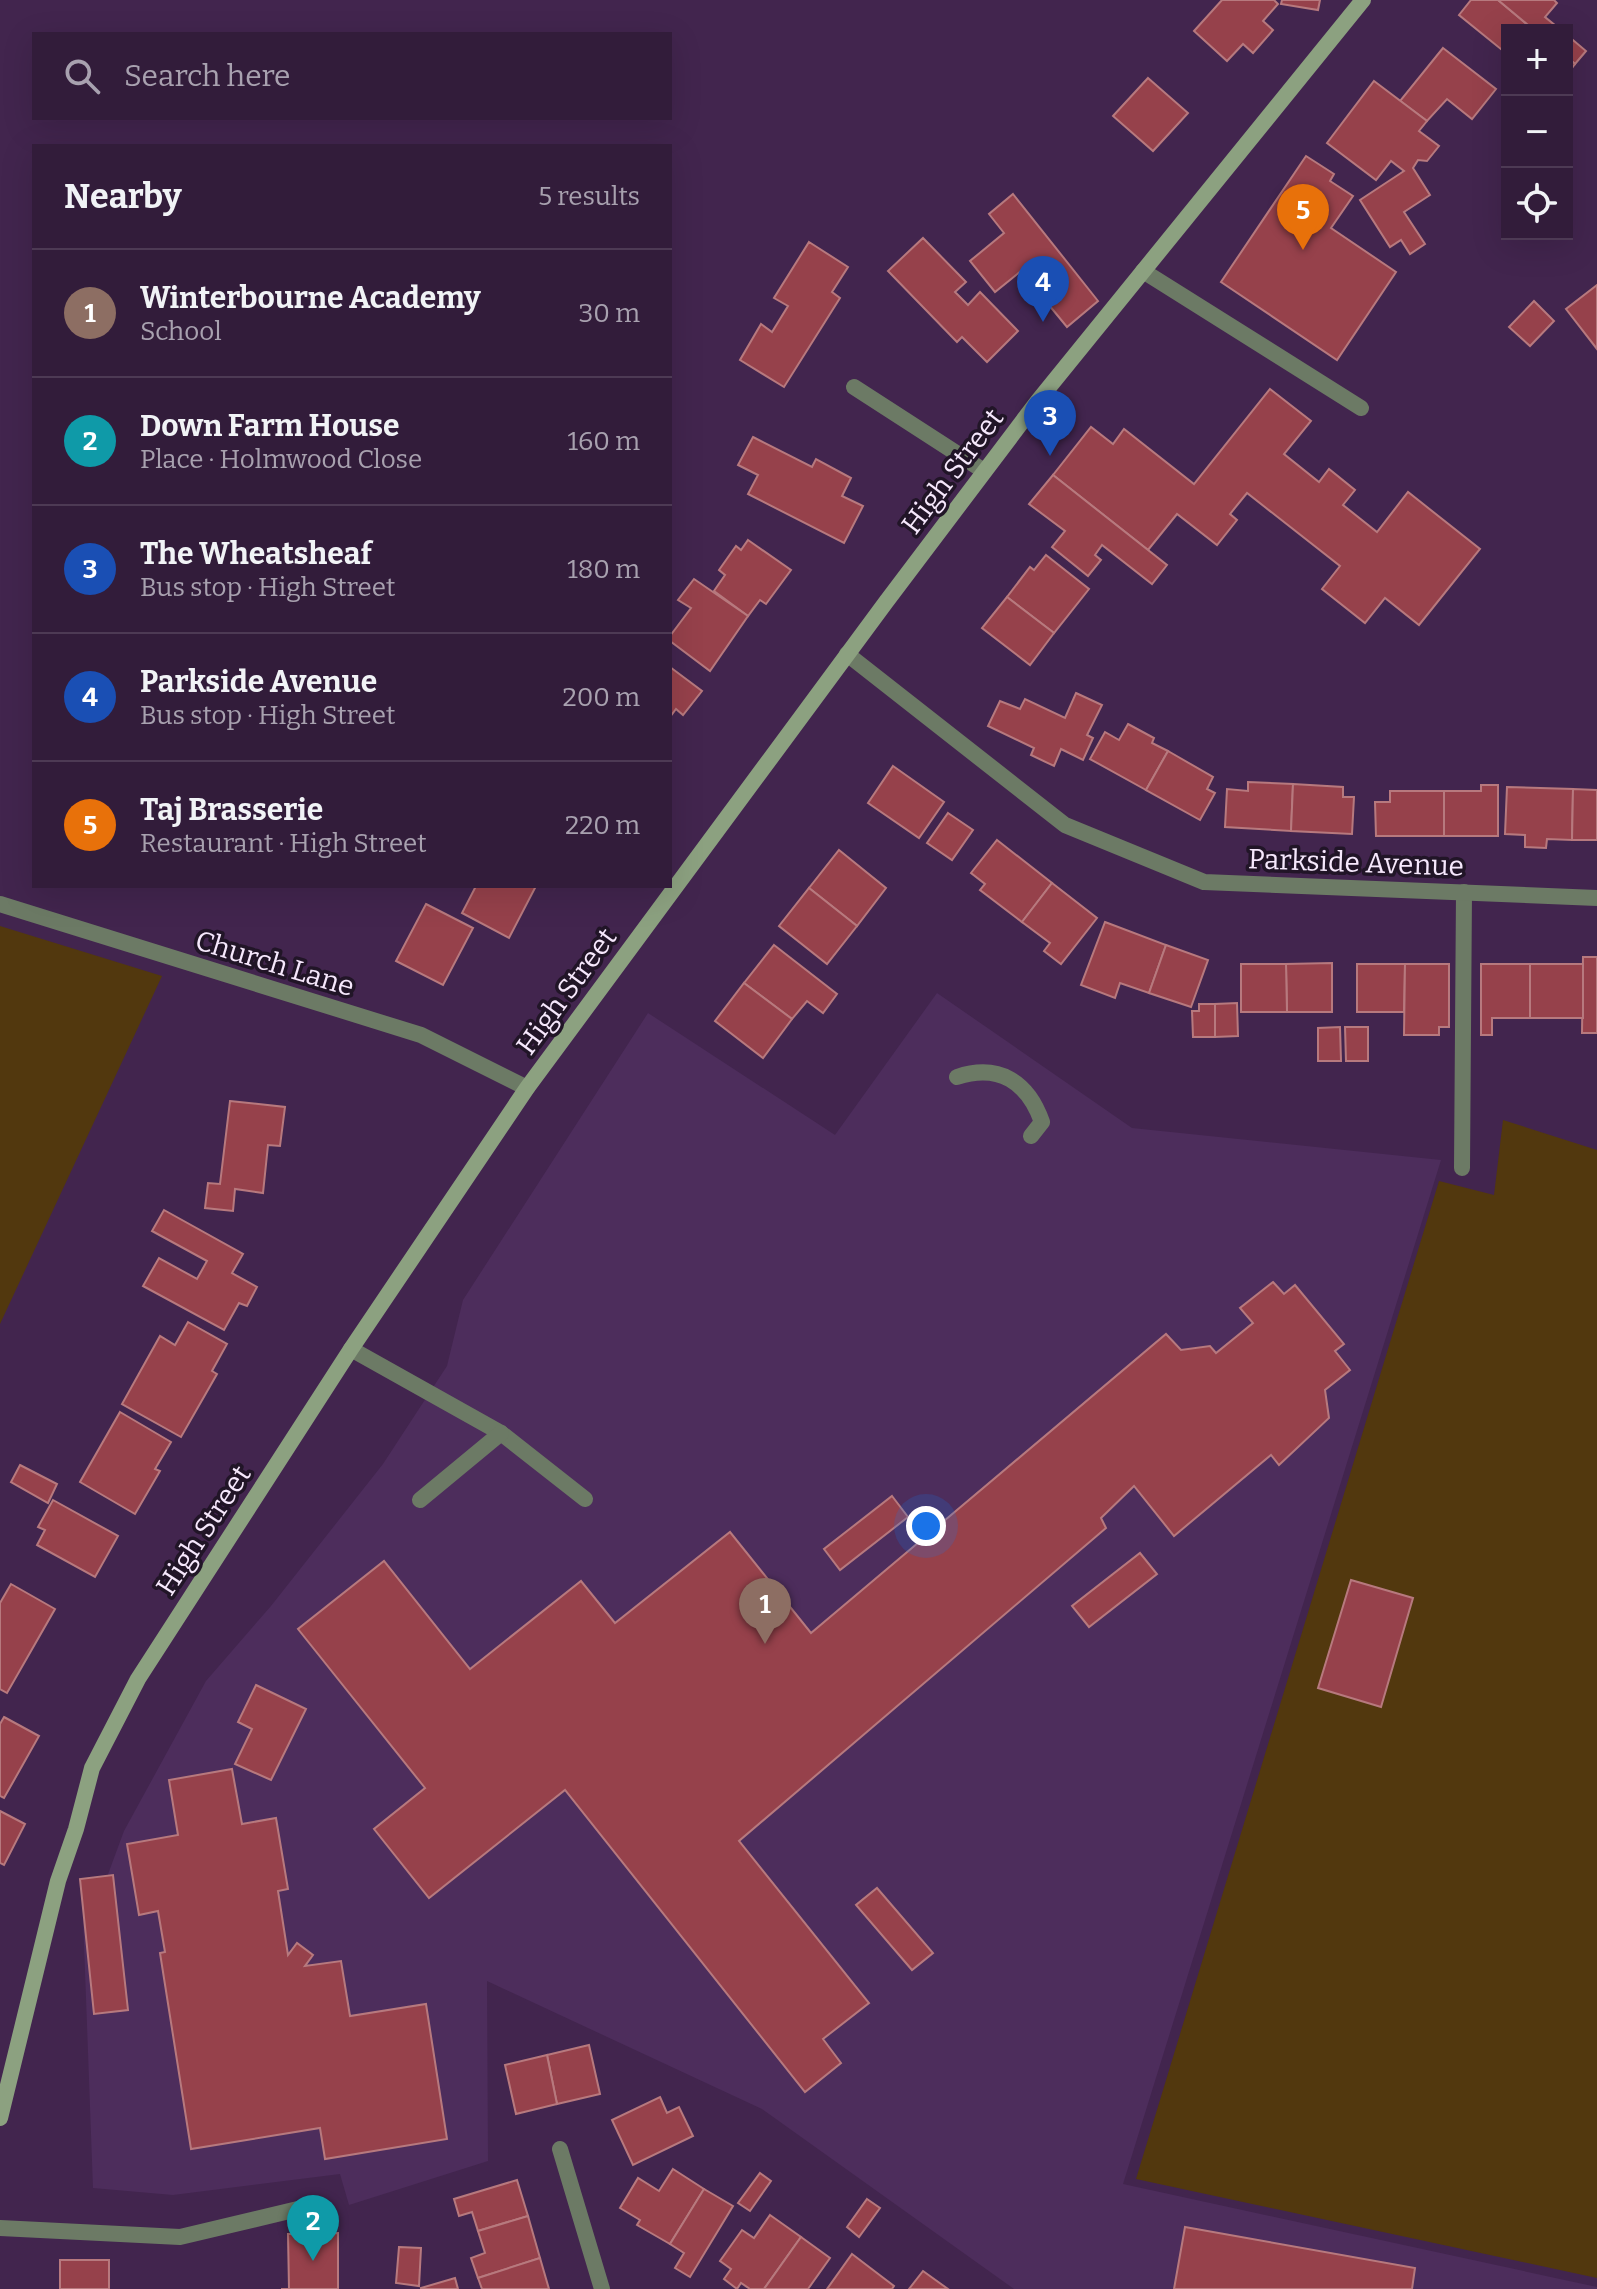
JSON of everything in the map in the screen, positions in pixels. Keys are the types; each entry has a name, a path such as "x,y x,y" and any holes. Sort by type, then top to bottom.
{"main road":[{"name":"High Street","path":"0,2118 58,1881 92,1768 138,1679 351,1349 527,1088 984,471 1363,0"}],"street":[{"path":"1143,271 1361,408"},
{"path":"854,387 984,471"},
{"name":"Parkside Avenue","path":"847,654 1065,825 1204,882 1597,898"},
{"path":"1462,1168 1464,892"},
{"name":"Church Lane","path":"0,904 421,1035 527,1088"},
{"path":"957,1077 974,1071 994,1072 1026,1092 1036,1105 1042,1122 1031,1136"},
{"path":"351,1349 501,1433 585,1499"},
{"path":"420,1500 501,1433"},
{"path":"560,2149 602,2289"},
{"path":"0,2228 180,2237 302,2208"}],"shaded area":[{"path":"0,926 162,976 0,1324"},
{"path":"937,993 1132,1128 1441,1160 1123,2184 1597,2289 1014,2289 762,2109 487,1981 488,2161 349,2205 340,2174 173,2195 93,2188 82,1889 107,1877 124,1831 206,1681 271,1606 383,1464 447,1366 463,1300 648,1013 835,1135"},
{"path":"1503,1120 1597,1150 1597,2278 1136,2179 1439,1181 1494,1195"}],"building":[{"path":"1222,0 1274,0 1278,4 1263,21 1273,30 1253,53 1243,44 1227,61 1194,31"},
{"path":"1282,0 1320,0 1318,10 1281,4"},
{"path":"1471,0 1498,0 1527,24 1501,24 1501,49 1459,15"},
{"path":"1498,0 1554,0 1557,3 1545,17 1554,24 1527,24"},
{"path":"1573,40 1586,51 1575,64 1573,62"},
{"path":"1443,48 1496,89 1472,119 1447,99 1427,121 1400,101"},
{"path":"1148,78 1188,113 1153,151 1113,116"},
{"path":"1374,81 1427,121 1419,131 1439,146 1427,161 1418,160 1413,168 1430,195 1404,212 1425,244 1410,254 1401,240 1390,247 1360,200 1404,171 1391,161 1376,180 1327,143"},
{"path":"1306,156 1334,174 1330,181 1353,196 1331,228 1396,272 1337,360 1221,282"},
{"path":"1013,194 1098,301 1067,327 1021,271 995,292 970,261 1004,233 989,214"},
{"path":"923,238 966,282 955,292 968,305 980,292 1018,331 987,362 962,337 957,342 888,271"},
{"path":"809,242 848,267 832,292 840,298 784,387 740,360 761,324 772,332 788,306 774,298"},
{"path":"1597,285 1597,349 1566,309"},
{"path":"1534,301 1554,321 1530,346 1509,327"},
{"path":"1270,389 1311,421 1284,454 1319,482 1329,469 1355,490 1343,505 1377,532 1408,492 1480,549 1419,625 1385,598 1365,623 1322,589 1340,566 1247,493 1230,514 1237,520 1217,545 1177,514 1148,550 1053,475 1091,427 1113,444 1124,429 1194,484"},
{"path":"753,437 812,467 816,459 851,478 842,496 863,506 844,543 748,494 758,475 738,465"},
{"path":"1053,475 1167,565 1152,584 1102,545 1095,555 1101,560 1088,576 1052,547 1065,531 1029,504"},
{"path":"748,540 791,570 766,604 760,600 748,616 714,591 725,575 719,570 736,546 741,550"},
{"path":"1046,555 1089,589 1054,633 1007,597 1030,567 1034,570"},
{"path":"694,579 748,616 710,671 672,642 672,633 691,608 678,600"},
{"path":"1007,597 1054,633 1030,665 982,628"},
{"path":"672,668 702,691 683,715 676,709 672,714"},
{"path":"1076,693 1102,705 1087,735 1093,738 1083,760 1061,749 1054,766 1031,755 1034,748 988,726 1000,701 1020,709 1025,699 1065,718"},
{"path":"1128,724 1154,738 1152,743 1168,751 1146,790 1090,759 1105,732 1119,740"},
{"path":"1168,751 1213,777 1207,789 1215,793 1200,820 1146,790"},
{"path":"893,766 944,802 919,838 868,803"},
{"path":"1248,782 1293,784 1291,831 1225,827 1227,789 1248,791"},
{"path":"1293,784 1343,787 1343,797 1354,797 1352,834 1291,831"},
{"path":"1481,785 1498,785 1498,836 1444,836 1444,791 1481,791"},
{"path":"1507,787 1573,789 1572,840 1547,839 1546,848 1525,847 1525,835 1505,834"},
{"path":"1573,789 1597,790 1597,840 1572,840"},
{"path":"1390,791 1444,791 1444,836 1376,836 1375,802 1390,802"},
{"path":"948,813 973,830 952,860 927,843"},
{"path":"997,840 1052,883 1022,922 980,890 985,884 971,873"},
{"path":"839,850 886,888 857,926 809,888"},
{"path":"1052,883 1097,918 1061,964 1044,951 1050,943 1022,922"},
{"path":"475,888 535,888 509,938 462,913"},
{"path":"809,888 857,926 827,964 779,926"},
{"path":"426,904 473,928 443,985 396,961"},
{"path":"1105,922 1166,945 1149,993 1120,983 1115,998 1081,985"},
{"path":"774,945 837,994 823,1013 807,1001 792,1019 744,983"},
{"path":"1166,945 1208,960 1191,1007 1149,993"},
{"path":"1583,957 1597,957 1597,1033 1582,1033"},
{"path":"1332,963 1332,1012 1287,1012 1286,964"},
{"path":"1241,964 1286,964 1287,1012 1241,1012"},
{"path":"1357,964 1405,964 1404,1012 1357,1012"},
{"path":"1405,964 1449,964 1449,1027 1439,1027 1439,1035 1404,1035"},
{"path":"1481,964 1530,964 1530,1018 1492,1018 1492,1035 1481,1035"},
{"path":"1530,964 1583,964 1583,1018 1530,1018"},
{"path":"744,983 792,1019 763,1058 715,1021"},
{"path":"1237,1003 1238,1036 1215,1037 1215,1004"},
{"path":"1199,1004 1215,1004 1215,1037 1193,1037 1192,1011 1199,1011"},
{"path":"1340,1027 1341,1061 1318,1061 1318,1028"},
{"path":"1345,1027 1368,1027 1368,1061 1346,1061"},
{"path":"230,1101 285,1107 280,1146 268,1145 263,1193 235,1189 233,1211 205,1208 208,1183 220,1184"},
{"path":"164,1210 243,1254 232,1273 257,1287 247,1306 239,1303 224,1330 143,1286 159,1258 197,1279 207,1261 152,1231"},
{"path":"1273,1282 1284,1294 1295,1285 1344,1344 1335,1351 1350,1370 1325,1390 1329,1418 1279,1465 1271,1455 1174,1536 1134,1486 1101,1518 1106,1528 739,1841 869,2003 823,2039 841,2063 805,2092 565,1790 429,1898 374,1829 425,1788 298,1629 384,1561 470,1669 581,1581 615,1623 730,1532 811,1633 1166,1334 1181,1350 1210,1346 1216,1353 1253,1323 1240,1308"},
{"path":"188,1322 227,1344 212,1371 217,1374 181,1437 122,1404 160,1336 175,1345"},
{"path":"120,1412 171,1442 155,1469 160,1471 135,1514 80,1482"},
{"path":"20,1465 57,1484 48,1503 11,1482"},
{"path":"892,1496 908,1517 840,1570 824,1549"},
{"path":"53,1500 118,1536 95,1577 37,1545 45,1530 38,1527"},
{"path":"1140,1553 1157,1574 1089,1627 1072,1606"},
{"path":"1351,1580 1413,1598 1381,1707 1318,1688"},
{"path":"11,1584 55,1609 7,1693 0,1689 0,1603"},
{"path":"256,1685 306,1709 271,1780 235,1764 252,1729 238,1722"},
{"path":"4,1717 39,1736 4,1798 0,1796 0,1724"},
{"path":"232,1769 242,1824 276,1818 288,1889 278,1891 288,1955 297,1943 313,1955 305,1966 341,1961 350,2016 426,2004 447,2139 325,2159 320,2128 191,2149 160,1953 165,1952 158,1911 139,1915 127,1844 178,1835 169,1780"},
{"path":"0,1811 25,1824 4,1865 0,1863"},
{"path":"113,1875 128,2010 94,2014 80,1879"},
{"path":"877,1888 933,1953 912,1970 856,1905"},
{"path":"589,2045 600,2094 557,2104 547,2055"},
{"path":"547,2055 557,2104 516,2114 505,2065"},
{"path":"660,2097 667,2113 679,2107 693,2136 633,2165 612,2120"},
{"path":"673,2169 704,2189 670,2244 637,2225 640,2220 620,2208 638,2178 659,2191"},
{"path":"760,2173 771,2181 750,2211 738,2203"},
{"path":"517,2180 528,2216 478,2231 472,2212 459,2216 454,2199"},
{"path":"704,2189 733,2206 690,2277 675,2268 684,2253 670,2244"},
{"path":"867,2199 880,2208 859,2237 847,2227"},
{"path":"770,2215 801,2237 764,2289 750,2289 741,2283 737,2289 724,2279 731,2269 720,2261 742,2230 754,2238"},
{"path":"528,2216 540,2258 478,2278 471,2258 485,2253 478,2231"},
{"path":"1185,2227 1415,2268 1412,2289 1174,2289"},
{"path":"338,2233 338,2289 289,2289 288,2234"},
{"path":"801,2237 830,2258 808,2289 764,2289"},
{"path":"399,2247 421,2248 419,2286 396,2283"},
{"path":"852,2254 894,2286 892,2289 827,2289"},
{"path":"540,2258 549,2289 482,2289 478,2278"},
{"path":"60,2260 109,2260 109,2289 60,2289"},
{"path":"923,2271 948,2289 909,2289"},
{"path":"455,2278 458,2289 421,2289 421,2288"}],"place":[{"name":"Taj Brasserie","path":"1303,250"},
{"name":"Parkside Avenue","path":"1043,322"},
{"name":"The Wheatsheaf","path":"1050,456"},
{"name":"Winterbourne Academy","path":"765,1644"},
{"name":"Down Farm House","path":"313,2261"}]}
